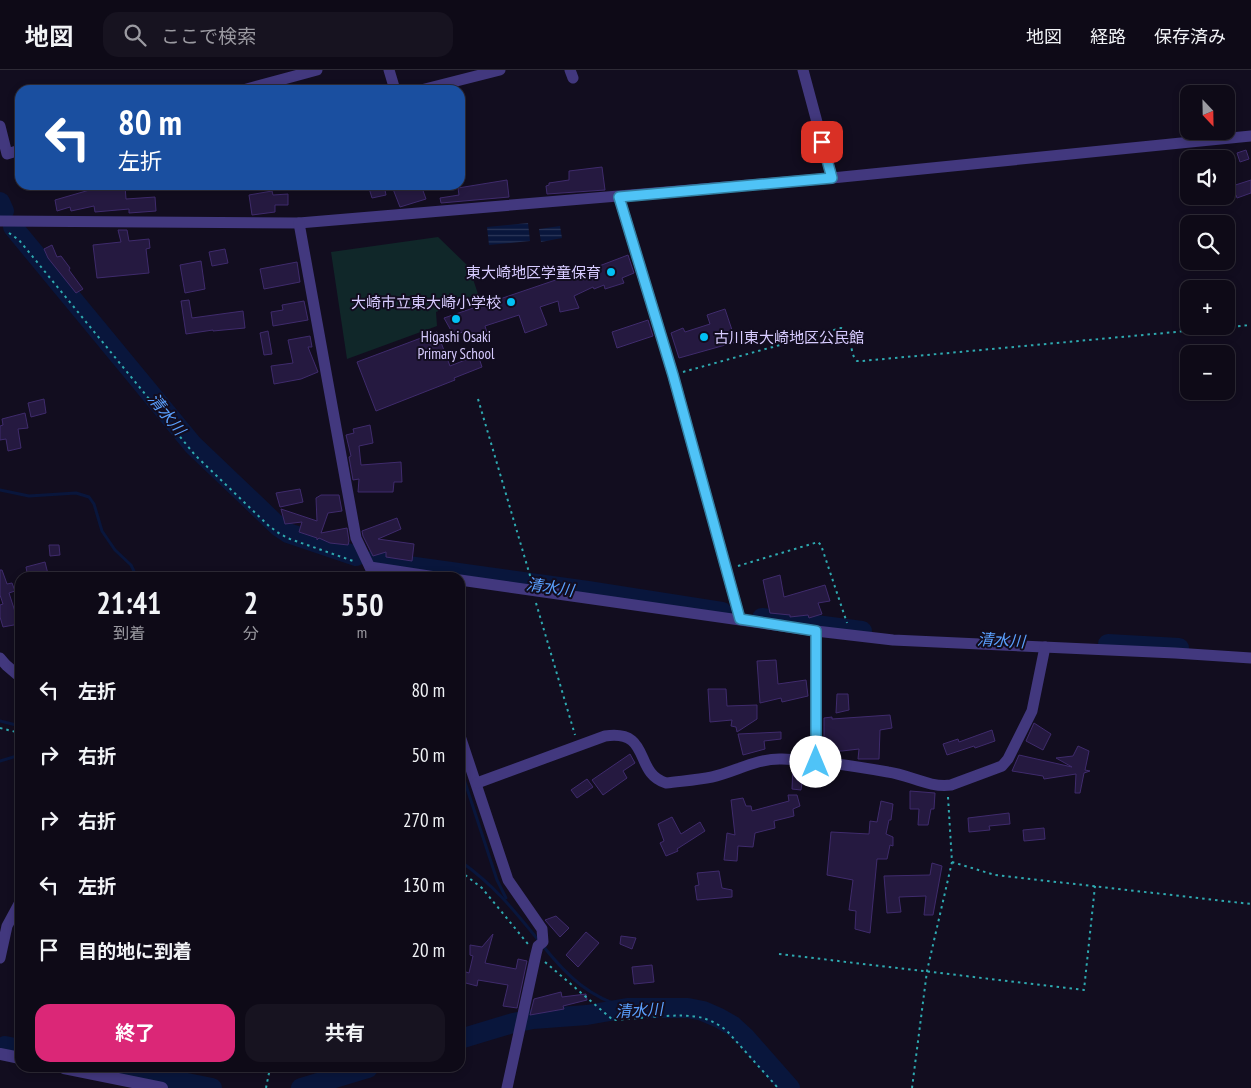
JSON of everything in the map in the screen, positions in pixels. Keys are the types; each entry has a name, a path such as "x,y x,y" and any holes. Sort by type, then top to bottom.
{"street":[{"path":"262,85 317,70"},
{"path":"389,70 394,85"},
{"path":"441,85 500,70"},
{"path":"803,70 832,178"},
{"path":"0,126 7,154 15,152"},
{"path":"1,221 299,223 832,178 1251,136"},
{"path":"619,197 673,375 740,619"},
{"path":"299,223 356,538 372,572"},
{"path":"465,580 532,585 816,631 893,640 1251,658"},
{"path":"816,631 816,762"},
{"path":"476,783 605,736 617,734 628,737 634,742 652,776 666,783 712,777 768,760 816,762 890,772 922,782 943,786 951,785 1002,766 1008,759 1032,711 1045,647"},
{"path":"0,658 15,673"},
{"path":"465,751 508,880 542,929 507,1088"},
{"path":"0,958 7,926 15,911"},
{"path":"0,1054 15,1057"},
{"path":"78,1072 122,1084 162,1088"}],"path":[{"path":"1,221 5,231 19,240 194,455 269,526 290,539 372,572"},
{"path":"673,375 841,328 847,330 850,336 853,357 857,361 862,361 1251,324"},
{"path":"478,399 578,746"},
{"path":"726,569 818,542 821,545 846,622 855,624"},
{"path":"0,728 15,732"},
{"path":"912,1088 927,971 952,862 948,794 943,786"},
{"path":"952,862 995,875 1251,904"},
{"path":"465,875 482,888 609,1018 613,1020 682,1016 702,1018 717,1024 727,1031 778,1088"},
{"path":"779,954 1084,990 1095,886"},
{"path":"266,1088 269,1072"}],"green space":[{"path":"438,237 469,267 478,294 436,312 437,326 347,359 331,252"}],"water":[{"path":"528,223 530,241 489,245 487,227"},
{"path":"560,226 562,238 541,242 539,229"}],"building":[{"path":"1246,150 1249,159 1240,162 1237,153"},
{"path":"602,167 605,190 547,194 546,186 549,183 569,180 569,171"},
{"path":"507,180 509,197 441,203 440,198 459,195 458,190 465,190 465,187"},
{"path":"1251,180 1251,193 1237,198 1235,195 1235,185"},
{"path":"90,190 125,190 126,199 155,197 156,211 129,213 129,209 95,212 94,206 71,211 70,207 57,211 55,200"},
{"path":"370,190 385,190 386,195 372,198"},
{"path":"393,190 423,190 426,199 400,207"},
{"path":"272,191 273,195 288,194 288,205 275,205 275,212 252,215 249,195"},
{"path":"118,230 127,230 129,241 149,239 150,248 146,249 149,273 97,278 93,245 121,242"},
{"path":"52,245 57,257 61,256 83,289 76,293 48,258 44,249"},
{"path":"225,249 228,263 212,266 209,252"},
{"path":"628,255 634,273 622,278 624,283 605,289 604,285 594,289 593,287 574,296 579,308 560,312 558,301 540,307 547,325 525,333 519,315 485,326 488,336 472,341 470,331 453,334 444,318 586,271"},
{"path":"201,261 205,289 185,293 180,265"},
{"path":"297,262 300,282 264,289 260,269"},
{"path":"189,300 192,318 243,311 245,328 186,334 181,301"},
{"path":"304,301 308,320 273,326 271,312 283,310 282,305"},
{"name":"古川東大崎地区公民館","path":"725,309 736,342 679,358 671,333 683,328 685,332 710,324 707,315"},
{"path":"648,320 653,336 617,348 612,332"},
{"path":"268,331 272,354 264,355 260,333"},
{"path":"437,332 450,366 478,355 482,367 454,378 455,380 376,411 357,362"},
{"path":"310,336 312,347 308,347 318,372 301,379 274,384 271,366 293,363 288,340"},
{"path":"44,399 46,413 31,417 28,403"},
{"path":"25,413 28,428 18,429 21,448 8,451 6,439 0,440 0,426 3,425 2,419"},
{"path":"370,425 373,443 359,446 361,465 401,462 402,482 394,482 393,492 358,492 359,479 353,480 349,457 351,456 346,435 354,433 353,429"},
{"path":"300,489 303,502 280,507 276,493"},
{"path":"321,495 339,495 342,511 328,513 321,533 347,528 348,545 330,543 319,538 317,540 317,538 299,532 302,522 285,524 281,509 317,521 316,498"},
{"path":"397,518 401,529 378,539 414,544 412,561 386,557 386,552 373,556 363,536 362,531"},
{"path":"49,545 59,545 60,555 50,556"},
{"path":"45,562 48,572 27,572 26,567"},
{"path":"0,570 2,570 7,584 12,583 15,591 9,593 15,612 15,625 3,627 0,617 0,605 3,604 0,595"},
{"path":"780,575 784,597 825,585 830,601 818,603 822,614 809,618 808,615 790,617 790,615 770,613 763,580"},
{"path":"776,660 778,684 806,680 808,696 782,702 781,698 760,703 757,661"},
{"path":"708,689 726,689 727,706 757,705 757,719 737,732 736,727 731,726 732,720 710,722"},
{"path":"837,694 848,694 849,710 836,713"},
{"path":"890,715 892,728 880,730 879,759 858,759 859,749 842,751 824,750 824,718"},
{"path":"1034,723 1051,734 1043,750 1026,741"},
{"path":"992,730 995,741 947,755 943,744 958,739 959,742"},
{"path":"781,732 781,739 764,741 765,749 743,755 738,734"},
{"path":"1078,746 1089,751 1085,770 1090,771 1084,773 1080,793 1075,793 1076,774 1044,779 1043,776 1012,771 1019,755 1072,767 1056,758 1073,756"},
{"path":"630,754 635,763 623,771 627,778 603,795 592,780"},
{"path":"793,767 804,768 801,790 792,789"},
{"path":"587,779 593,787 577,798 571,790"},
{"path":"910,791 935,793 934,809 931,809 928,825 918,825 919,809 910,809"},
{"path":"788,795 797,795 800,806 793,809 794,816 774,821 775,828 755,833 753,847 738,846 737,861 724,860 727,833 735,835 731,800 743,798 746,806 751,806 752,811 789,801"},
{"path":"881,801 893,804 891,820 889,820 886,834 893,837 893,846 890,845 887,859 877,859 870,933 855,929 856,911 849,910 853,880 827,875 831,832 869,834 870,821 877,822"},
{"path":"1009,813 1010,824 989,826 990,830 969,832 968,818"},
{"path":"672,817 681,834 700,822 705,831 677,849 678,851 666,856 660,843 664,841 658,824"},
{"path":"1044,828 1045,839 1024,841 1023,830"},
{"path":"932,863 942,866 933,915 924,915 926,896 899,897 901,912 887,913 884,876 930,875"},
{"path":"719,871 722,888 732,890 732,897 697,900 695,886 699,885 697,873"},
{"path":"556,916 569,928 560,937 545,920"},
{"path":"586,932 599,943 578,967 566,955"},
{"path":"493,934 485,963 516,969 518,959 527,961 517,1008 503,1006 508,985 478,980 477,986 465,983 465,972 469,973 473,956 470,955 470,945 482,947"},
{"path":"621,936 636,938 632,949 620,944"},
{"path":"652,965 654,982 634,984 632,967"},
{"path":"561,992 562,997 586,994 587,1000 563,1006 564,1009 530,1015 534,999"}],"waterway":[{"name":"清水川","path":"0,202 4,211"},
{"name":"清水川","path":"13,227 193,445 279,527 288,533 356,556"},
{"path":"0,490 29,496 76,493 89,497 94,504 102,531 115,550 131,565 134,572"},
{"name":"清水川","path":"372,561 451,572"},
{"name":"清水川","path":"465,574 722,612"},
{"name":"清水川","path":"762,618 862,631"},
{"name":"清水川","path":"1108,644 1179,648"},
{"path":"0,721 15,725"},
{"path":"0,761 15,756"},
{"path":"465,782 497,880 506,898"},
{"path":"465,865 512,908 539,941"},
{"path":"543,946 561,967 590,992 627,1008"},
{"name":"清水川","path":"465,1037 533,1019 587,1015 627,1008 688,1008 703,1011 733,1026 790,1088"},
{"name":"清水川","path":"5,1046 15,1048"},
{"name":"清水川","path":"132,1072 212,1088"},
{"name":"清水川","path":"301,1088 355,1072"}],"place":[{"name":"東大崎地区学童保育","path":"611,272"},
{"name":"大崎市立東大崎小学校","path":"511,302"},
{"name":"Higashi Osaki Primary School","path":"456,319"},
{"name":"古川東大崎地区公民館","path":"704,337"}],"route":[{"path":"816,762 816,631 740,619 673,375 619,197 832,178 822,142"}]}
